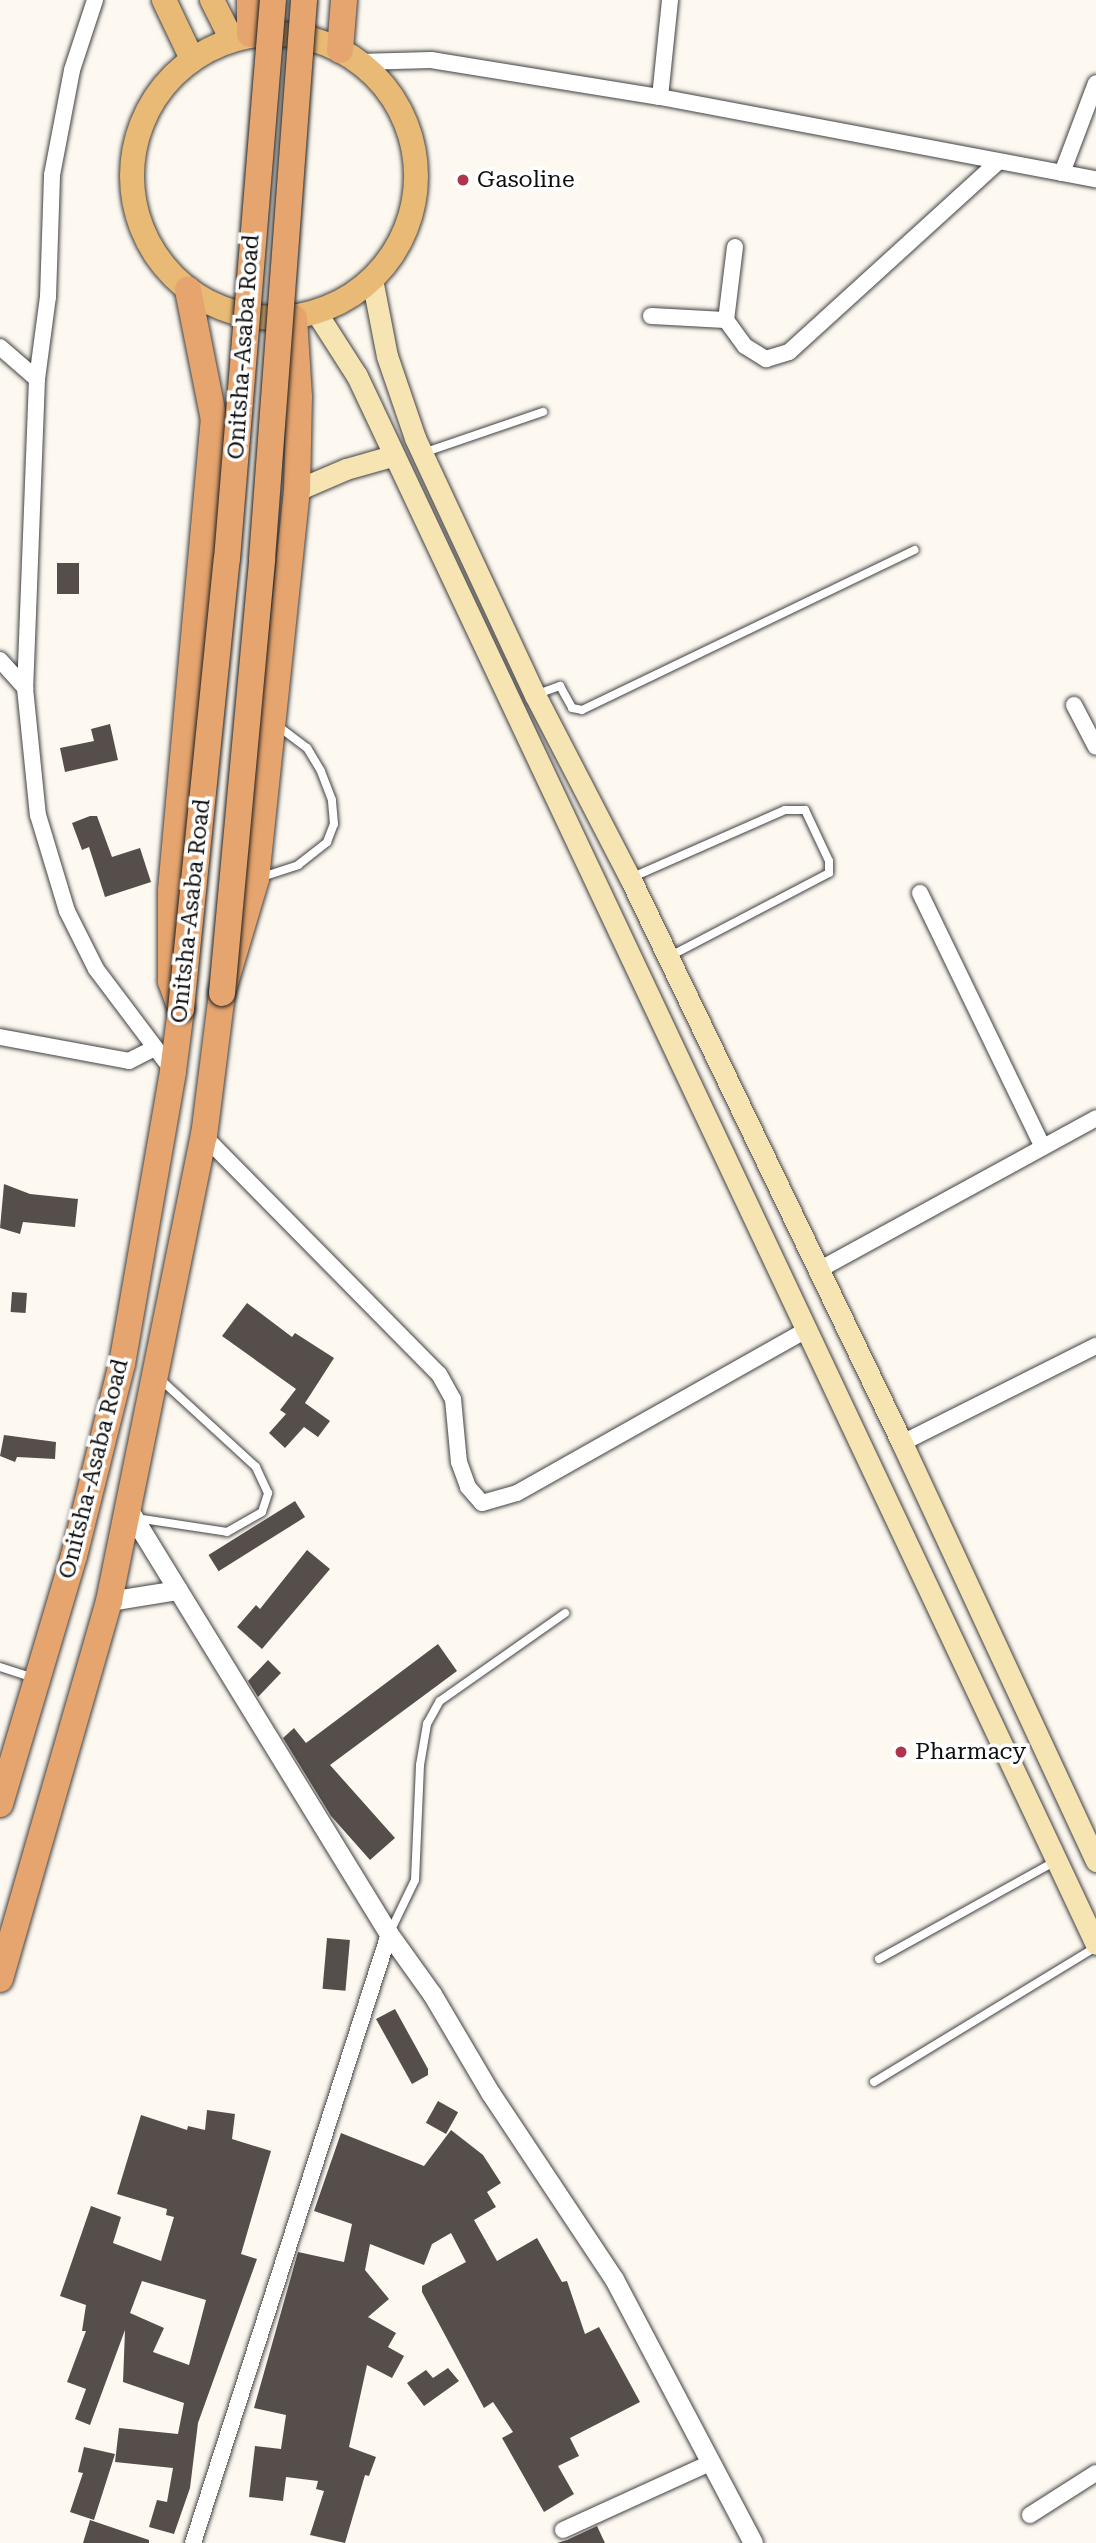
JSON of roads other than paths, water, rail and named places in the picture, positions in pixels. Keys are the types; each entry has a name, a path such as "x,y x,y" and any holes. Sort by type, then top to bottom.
{"highway":[{"path":"241,37 250,0"},
{"name":"Onitsha-Asaba Road","path":"0,1804 7,1747 36,1679 75,1556 122,1364 173,1070 230,533 273,0"},
{"path":"2,1967 109,1601 130,1512 204,1136 222,993 262,559 304,0"},
{"path":"344,0 349,56"},
{"path":"181,1009 171,981 171,890 214,420 188,290"},
{"path":"222,993 256,880 297,490 299,397 305,315"}],"main road":[{"path":"164,0 192,59"},
{"path":"212,0 241,37"},
{"path":"298,36 349,56 401,114 414,156 414,201 399,243 372,279 355,293 305,315 228,311 188,290 165,267 146,238 132,174 134,151 148,109 192,59 241,37 298,36"},
{"path":"372,279 387,356 423,453 535,695 630,878 902,1443 1095,1858"},
{"path":"305,315 357,376 392,456 1054,1862 1096,1945"},
{"path":"297,490 346,469 392,456"}],"street":[{"path":"95,0 72,70 52,175 48,297 37,379 24,688 38,814 53,875 96,969 173,1070"},
{"path":"660,97 670,0"},
{"path":"349,56 431,60 660,97 1096,179"},
{"path":"1062,173 1096,82"},
{"path":"735,247 726,320 745,346 766,359 789,352 998,162"},
{"path":"650,316 726,320"},
{"path":"0,347 37,379"},
{"path":"0,660 24,688"},
{"path":"1074,705 1096,747"},
{"path":"920,893 1043,1147"},
{"path":"0,1037 129,1061 155,1048"},
{"path":"817,1271 1096,1118"},
{"path":"204,1136 439,1374 453,1399 459,1462 468,1487 482,1503 517,1493 805,1331"},
{"path":"902,1443 1096,1346"},
{"path":"130,1512 389,1934 432,1994 491,2094 614,2279 753,2543"},
{"path":"109,1601 178,1590"},
{"path":"193,2543 389,1934"},
{"path":"563,2530 710,2463"},
{"path":"1030,2515 1096,2473"}],"lane":[{"path":"423,453 543,412"},
{"path":"535,695 560,686 572,708 583,710 914,550"},
{"path":"256,880 298,865 327,842 334,824 332,800 321,771 307,748 274,723"},
{"path":"630,878 785,810 806,810 829,861 829,873 668,958"},
{"path":"130,1512 228,1532 261,1512 268,1493 256,1467 157,1376"},
{"path":"389,1934 415,1880 421,1765 427,1724 440,1700 565,1613"},
{"path":"0,1667 36,1679"},
{"path":"879,1959 1054,1862"},
{"path":"874,2082 1096,1945"}],"place":[{"name":"Gasoline","path":"463,180"},
{"name":"Pharmacy","path":"901,1752"}]}
